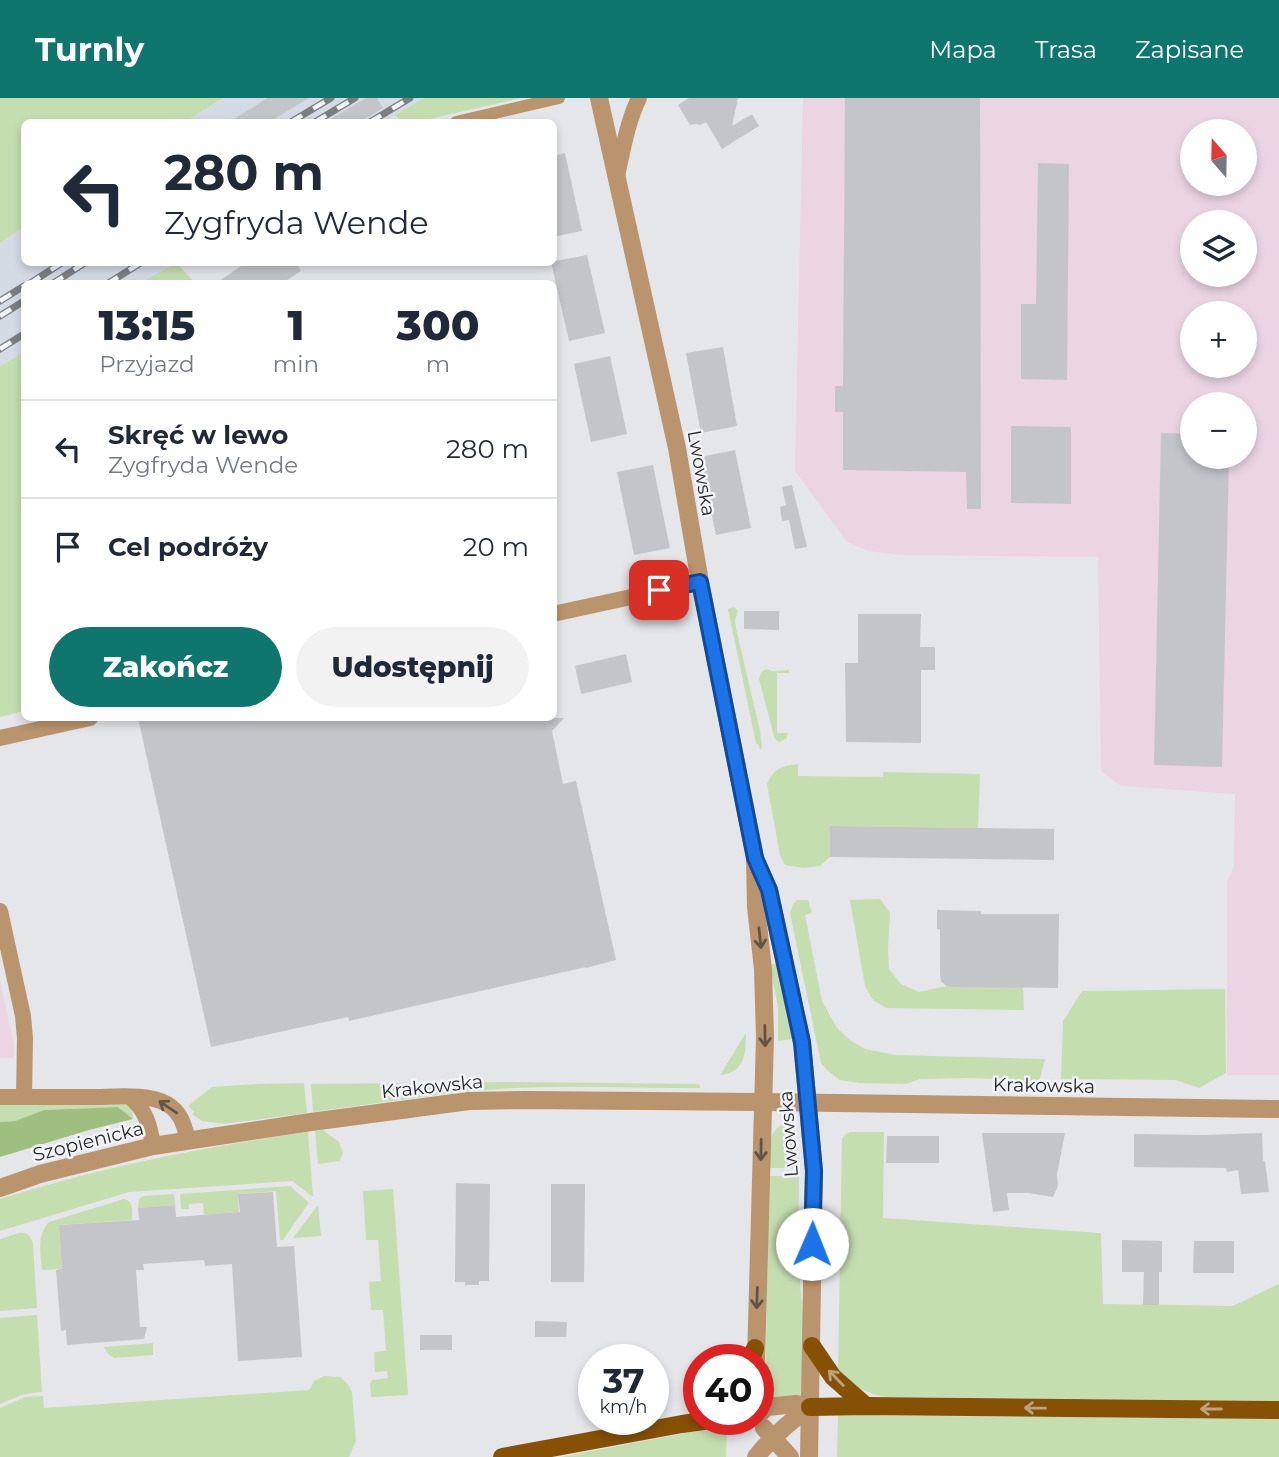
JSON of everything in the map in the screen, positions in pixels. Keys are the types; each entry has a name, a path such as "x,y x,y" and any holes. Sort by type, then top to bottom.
{"main road":[{"path":"812,1346 833,1377 866,1406"},
{"path":"810,1407 1279,1410"},
{"path":"502,1457 682,1424"}],"street":[{"path":"469,119 559,98"},
{"name":"Lwowska","path":"599,98 675,436 700,582 755,858 765,1037 754,1344"},
{"path":"617,176 626,134 639,98"},
{"path":"557,613 700,582"},
{"path":"0,738 76,721"},
{"name":"Lwowska","path":"755,858 769,890 802,1042 808,1104 814,1171 809,1457"},
{"path":"0,911 23,1016 24,1097"},
{"path":"0,1097 155,1099 166,1102 175,1110 183,1120 188,1140"},
{"path":"130,1097 145,1114 153,1146"},
{"name":"Krakowska","path":"188,1140 469,1101 1279,1109"},
{"name":"Szopienicka","path":"0,1188 40,1174 188,1140"},
{"path":"774,1406 796,1404 810,1407"},
{"path":"756,1457 787,1423 810,1407"},
{"path":"756,1457 757,1435"},
{"path":"769,1435 790,1457"}],"shaded area":[{"path":"223,98 424,98 389,119 190,119"},
{"path":"803,98 1279,98 1279,1075 1227,1075 1227,882 1234,867 1235,794 1121,786 1101,771 1098,557 901,555 868,551 847,542 795,471"},
{"path":"21,229 21,266 171,266 145,280 21,280 21,354 0,366 0,243"},
{"path":"0,980 14,1045 14,1058 0,1058"}],"green space":[{"path":"0,98 223,98 190,119 21,119 21,229 0,243"},
{"path":"424,98 521,98 430,119 399,119 395,115"},
{"path":"171,266 179,266 192,280 145,280"},
{"path":"21,354 21,712 0,717 0,366"},
{"path":"734,607 738,611 736,628 760,731 760,751 756,743 728,609"},
{"path":"766,669 789,670 789,673 777,673 777,733 788,733 786,739 779,742 774,736 759,679 761,672"},
{"path":"798,764 798,776 883,777 883,772 980,774 978,828 830,826 830,857 820,866 804,868 785,865 780,855 767,784 779,769"},
{"path":"880,899 890,913 889,969 901,984 919,992 947,986 1023,987 1024,1010 886,1008 873,1000 865,986 850,900"},
{"path":"797,900 808,900 812,913 805,915 822,1001 837,1028 850,1040 865,1049 896,1055 1045,1059 1039,1082 1016,1084 1000,1079 967,1078 920,1079 906,1084 840,1080 821,1063 790,913"},
{"path":"772,964 776,964 792,1039 778,1041 778,1008"},
{"path":"1225,989 1226,1073 1199,1088 1176,1080 1061,1079 1063,1021 1082,991"},
{"path":"746,1033 744,1055 739,1066 720,1075"},
{"path":"304,1083 307,1113 224,1124 202,1121 192,1114 194,1112 188,1106 212,1087"},
{"path":"311,1084 697,1084 700,1088 514,1088 313,1112"},
{"path":"119,1101 132,1108 133,1119 118,1107 44,1110 15,1121 0,1122 0,1103"},
{"path":"118,1107 133,1119 0,1157 0,1122 15,1121 44,1110"},
{"path":"783,1124 795,1137 799,1168 768,1168 771,1137"},
{"path":"323,1130 339,1142 343,1153 340,1161 318,1164 315,1131"},
{"path":"308,1132 313,1197 292,1181 129,1192 0,1231 0,1199 153,1159"},
{"path":"850,1132 884,1132 883,1218 1101,1233 1103,1304 1233,1306 1279,1284 1279,1401 887,1397 872,1394 855,1385 838,1372 842,1139"},
{"path":"769,1176 799,1176 798,1262 804,1325 803,1397 774,1399 774,1344 766,1344"},
{"path":"290,1186 308,1204 283,1240 280,1240 276,1191 238,1194 239,1212 204,1215 203,1203 189,1204 189,1209 181,1209 180,1194"},
{"path":"393,1189 408,1395 371,1397 372,1380 388,1378 387,1371 375,1372 374,1352 386,1351 383,1310 371,1310 369,1282 381,1281 378,1240 366,1240 363,1191"},
{"path":"174,1194 175,1205 138,1208 139,1199 143,1196"},
{"path":"124,1199 131,1204 132,1220 59,1225 62,1269 42,1270 41,1239 49,1222"},
{"path":"318,1205 321,1236 293,1238"},
{"path":"19,1233 28,1236 33,1244 37,1308 0,1311 0,1239"},
{"path":"37,1315 42,1392 24,1394 0,1404 0,1318"},
{"path":"153,1343 153,1355 114,1358 104,1347"},
{"path":"324,1376 341,1377 352,1392 356,1441 349,1457 0,1457 0,1408 25,1397 43,1396 44,1408 309,1390 314,1381"},
{"path":"838,1415 1279,1419 1279,1457 837,1457"},
{"path":"683,1434 727,1435 726,1457 561,1457"}],"building":[{"path":"268,98 309,98 274,119 234,119"},
{"path":"366,98 377,98 383,108 365,119 331,119"},
{"path":"689,98 738,98 732,126 752,114 759,126 722,149 706,122 690,125 678,105"},
{"path":"845,98 980,98 981,509 967,509 966,472 843,470 843,412 835,412 835,386 843,386"},
{"path":"565,153 582,231 557,236 557,155"},
{"path":"1038,163 1069,164 1067,380 1021,379 1021,304 1036,304"},
{"path":"587,255 605,333 569,341 552,266 557,266 557,261"},
{"path":"241,266 298,266 301,271 287,280 221,280"},
{"path":"723,347 737,426 701,433 686,353"},
{"path":"610,356 627,434 591,442 574,364"},
{"path":"1011,426 1071,427 1071,504 1011,503"},
{"path":"1161,433 1180,434 1180,469 1229,469 1222,767 1154,765"},
{"path":"735,450 751,528 716,535 700,457"},
{"path":"653,465 670,548 634,555 617,472"},
{"path":"792,485 807,547 795,549 789,520 782,521 780,507 786,505 782,487"},
{"path":"744,611 779,611 779,630 744,629"},
{"path":"858,614 921,614 920,647 935,647 935,670 921,670 921,743 846,742 845,663 858,663"},
{"path":"626,654 632,682 581,694 575,666"},
{"path":"557,718 564,718 552,731 563,784 576,781 616,960 349,1021 348,1017 211,1047 139,721 557,721"},
{"path":"830,826 1054,829 1054,860 830,857"},
{"path":"937,910 981,911 981,914 1059,914 1058,988 945,985 940,974 940,929 937,929"},
{"path":"982,1133 1065,1133 1057,1174 1058,1186 1053,1197 1007,1193 1009,1210 993,1212"},
{"path":"1262,1133 1263,1161 1269,1192 1241,1194 1238,1170 1227,1172 1226,1168 1134,1167 1134,1134"},
{"path":"887,1136 939,1136 939,1163 886,1163"},
{"path":"456,1183 490,1184 489,1281 479,1281 479,1285 455,1282"},
{"path":"551,1184 585,1184 584,1282 551,1282"},
{"path":"273,1192 277,1247 294,1246 302,1357 238,1361 232,1264 205,1266 204,1260 143,1264 144,1270 136,1270 140,1327 147,1327 144,1339 67,1345 66,1330 61,1331 56,1270 62,1269 59,1225 139,1220 138,1208 175,1205 176,1217 240,1212 238,1194"},
{"path":"1122,1240 1162,1241 1159,1305 1143,1305 1144,1272 1122,1272"},
{"path":"1194,1241 1234,1241 1234,1273 1193,1273"},
{"path":"535,1321 567,1322 566,1337 535,1337"},
{"path":"420,1335 452,1335 452,1350 420,1350"}],"railway":[{"path":"296,119 331,98"},
{"path":"320,119 355,98"},
{"path":"375,119 410,98"},
{"path":"35,280 57,266"},
{"path":"58,280 80,266"},
{"path":"113,280 136,266"},
{"path":"0,301 21,288"},
{"path":"0,316 21,303"},
{"path":"0,349 21,336"}],"route":[{"path":"659,590 700,582 755,858 769,890 802,1042 814,1171 812,1244"}]}
